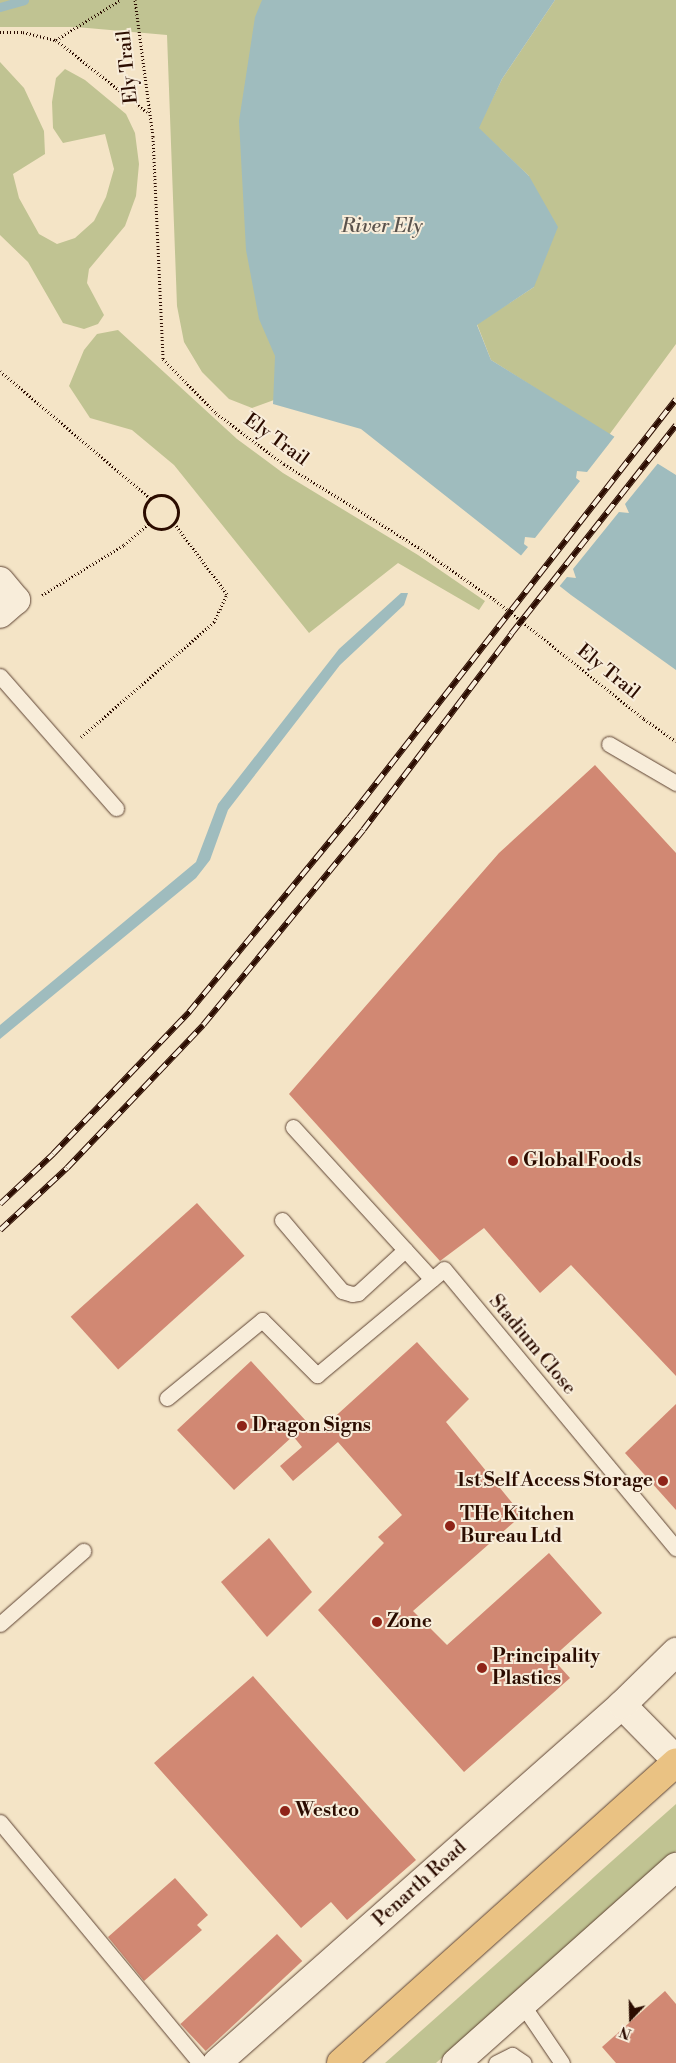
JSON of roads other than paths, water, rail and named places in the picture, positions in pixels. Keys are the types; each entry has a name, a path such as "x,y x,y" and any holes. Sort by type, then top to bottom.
{"main road":[{"path":"341,2063 676,1761"}],"street":[{"name":"Penarth Road","path":"217,2063 622,1705 676,1652"},
{"path":"622,1705 676,1761"},
{"path":"456,2063 676,1866"}],"lane":[{"path":"0,676 116,808"},
{"path":"609,744 676,783"},
{"path":"167,1398 262,1320 317,1376 432,1279 293,1127"},
{"path":"282,1220 342,1291 352,1294 358,1293 405,1250"},
{"name":"Stadium Close","path":"432,1279 444,1269 676,1548"},
{"path":"0,1624 82,1551"},
{"path":"0,1822 200,2063"},
{"path":"522,2004 562,2063"},
{"path":"496,2063 512,2055 524,2063"}],"water":[{"name":"River Ely","path":"262,0 555,0 502,79 479,128 529,176 558,227 534,287 477,325 491,360 676,475 676,670 571,595 361,429 273,404 275,356 259,319 246,250 239,121 255,17"},
{"path":"401,593 408,593 404,605 340,665 228,810 210,860 196,878 0,1039 0,1025 196,862 218,804 339,649"}],"waterway":[{"path":"0,7 24,0"}],"railway":[{"path":"0,1204 53,1154 189,1012 349,818 676,399"},
{"path":"0,1230 67,1168 203,1025 363,830 511,634 676,425"}],"place":[{"name":"Global Foods","path":"513,1161"},
{"name":"Dragon Signs","path":"242,1426"},
{"name":"1st Self Access Storage","path":"663,1481"},
{"name":"THe Kitchen Bureau Ltd","path":"450,1526"},
{"name":"Zone","path":"377,1622"},
{"name":"Principality Plastics","path":"482,1668"},
{"name":"Westco","path":"285,1811"}]}
